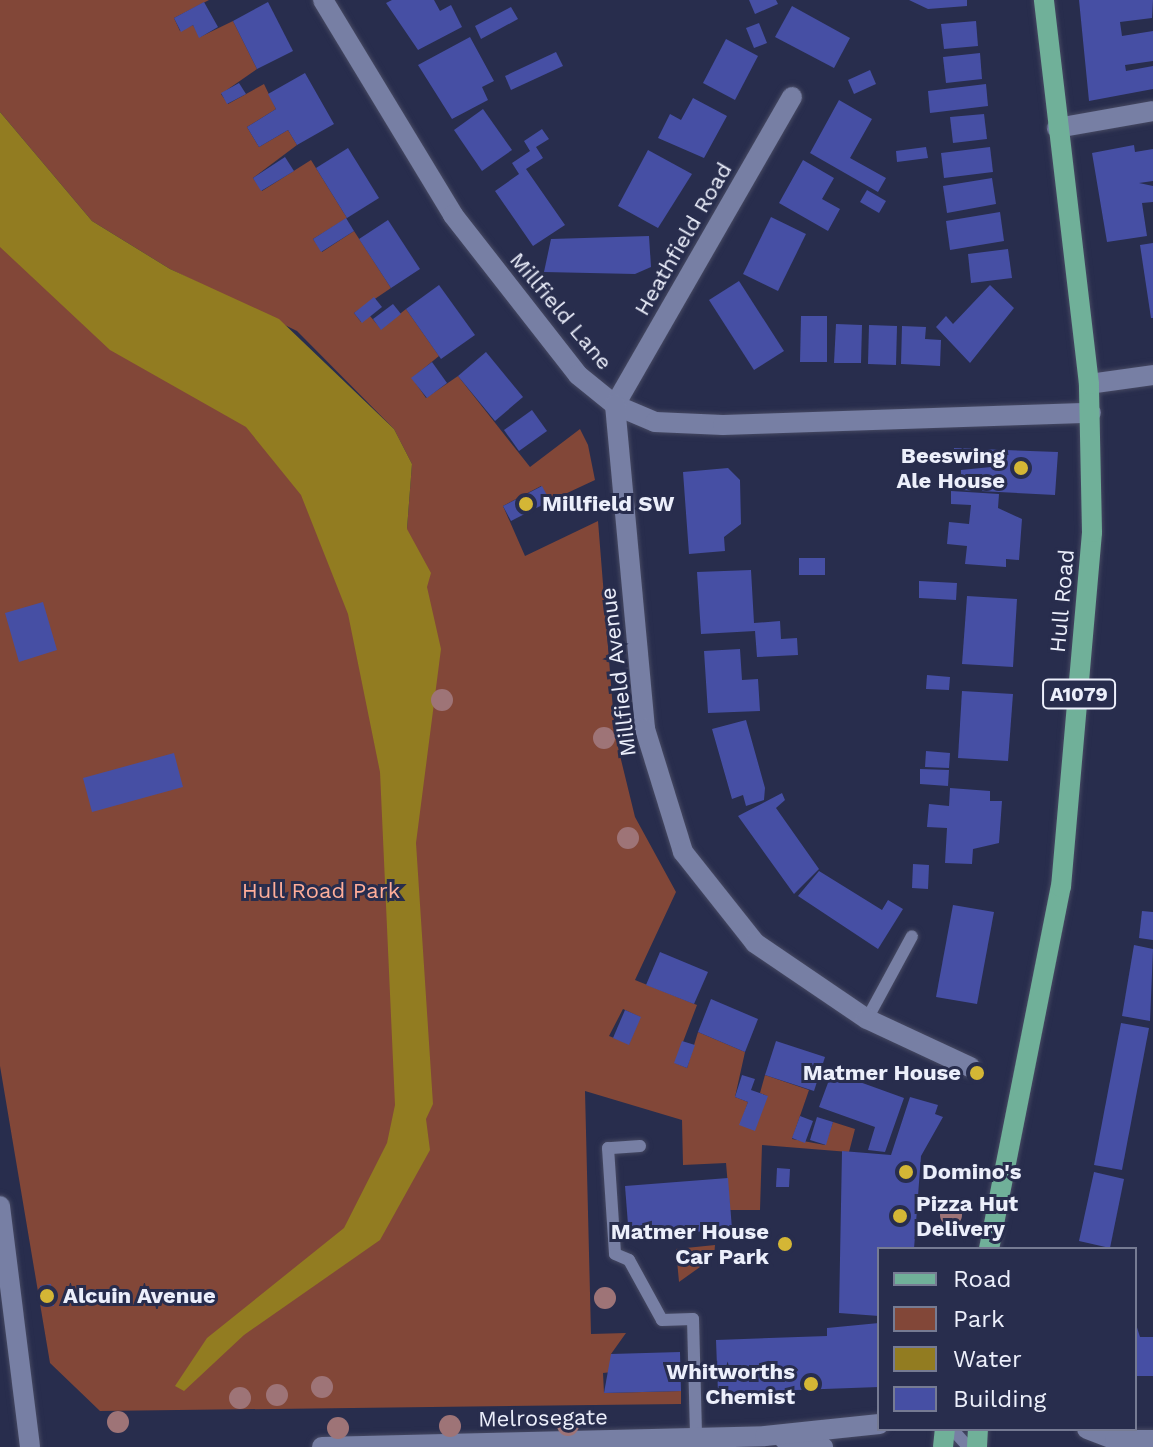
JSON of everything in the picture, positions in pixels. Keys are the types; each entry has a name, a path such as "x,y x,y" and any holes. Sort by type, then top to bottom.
{"main road":[{"name":"Hull Road","path":"989,1247 1061,887 1092,532 1089,384 1044,0"}],"street":[{"name":"Millfield Lane","path":"323,0 453,215 578,375 615,405 655,422 723,425 1091,413"},
{"name":"Heathfield Road","path":"615,405 792,97"},
{"path":"1057,128 1153,111"},
{"path":"1089,384 1153,375"},
{"name":"Millfield Avenue","path":"615,405 645,729 665,811 708,890 755,943 867,1019 970,1067"},
{"path":"0,1206 30,1447"},
{"name":"Melrosegate","path":"322,1447 765,1436 877,1424"},
{"path":"1090,1431 1107,1443 1153,1440"},
{"name":"Melrosegate","path":"765,1436 823,1447"}],"lane":[{"path":"867,1019 912,936"},
{"path":"640,1146 608,1148 615,1254 629,1260 662,1320 693,1319 696,1437"},
{"path":"954,1431 968,1447"}],"green space":[{"name":"Hull Road Park","path":"0,0 209,0 174,18 180,31 193,25 200,37 233,21 257,69 221,94 228,104 264,84 276,109 247,127 259,147 288,130 297,145 253,178 262,191 311,160 347,218 313,239 322,252 354,231 391,288 354,313 361,322 370,316 381,329 406,309 439,356 412,378 426,398 458,376 530,467 580,429 588,445 595,480 550,501 541,486 503,506 525,556 598,521 615,735 635,817 676,892 635,980 697,1005 675,1063 687,1068 698,1032 745,1052 735,1097 748,1102 740,1125 767,1096 760,1093 765,1075 809,1090 792,1139 825,1145 833,1122 855,1129 849,1152 762,1145 760,1210 730,1210 726,1163 683,1165 682,1120 585,1091 591,1334 626,1333 611,1354 612,1372 603,1373 604,1393 681,1391 681,1404 100,1411 50,1363 0,1066 0,195 407,529 412,464 394,429 297,331 170,269 92,221 0,112","holes":["623,1009 640,1017 629,1044 609,1036"]},
{"path":"715,1245 714,1257 679,1282 676,1249"}],"water":[{"path":"0,112 92,221 170,269 279,319 394,429 412,464 407,529 431,573 427,587 441,649 416,843 433,1104 426,1119 430,1150 380,1240 244,1335 184,1391 175,1386 207,1338 344,1228 387,1143 395,1105 380,772 348,614 301,495 246,427 110,350 0,247"}],"building":[{"path":"392,0 434,0 440,11 451,5 462,27 418,50 386,3"},
{"path":"749,0 776,0 778,4 755,14"},
{"path":"909,0 967,0 967,6 928,9"},
{"path":"1079,0 1153,0 1152,18 1120,22 1122,36 1153,31 1153,61 1125,65 1126,71 1153,66 1153,89 1089,101"},
{"path":"204,2 218,27 199,38 193,25 181,32 174,18"},
{"path":"268,2 293,51 257,69 233,21"},
{"path":"792,6 850,38 834,68 775,37"},
{"path":"511,7 518,19 481,39 475,26"},
{"path":"976,21 978,46 944,49 941,24"},
{"path":"759,23 767,43 754,48 746,28"},
{"path":"470,37 494,81 482,87 488,100 452,119 418,65"},
{"path":"726,39 758,56 735,100 703,83"},
{"path":"556,52 563,66 511,90 505,76"},
{"path":"980,53 982,79 946,83 943,57"},
{"path":"870,70 876,84 854,94 848,80"},
{"path":"305,73 334,124 297,145 288,130 259,147 247,127 276,109 268,94"},
{"path":"239,83 246,94 227,104 221,93"},
{"path":"986,84 988,106 930,113 928,91"},
{"path":"693,98 727,116 704,158 658,138 670,114 681,120"},
{"path":"839,100 872,119 850,158 886,178 878,192 810,153"},
{"path":"483,109 512,150 482,171 454,130"},
{"path":"984,114 987,139 953,143 950,117"},
{"path":"542,129 549,139 536,147 543,158 526,169 565,225 533,246 495,191 519,174 512,163 530,151 524,141"},
{"path":"1134,145 1135,152 1153,149 1153,181 1139,183 1153,186 1153,202 1142,203 1147,236 1107,242 1092,153"},
{"path":"926,147 928,158 897,162 896,151"},
{"path":"990,147 993,172 944,178 941,153"},
{"path":"348,148 379,198 347,218 316,168"},
{"path":"648,150 692,174 658,228 618,206"},
{"path":"285,157 294,171 261,191 253,178"},
{"path":"803,160 834,178 822,199 840,209 828,231 779,203"},
{"path":"992,178 996,204 947,213 943,186"},
{"path":"867,190 886,201 879,213 860,202"},
{"path":"1000,212 1004,241 950,250 946,221"},
{"path":"771,217 806,234 778,291 743,274"},
{"path":"346,218 354,231 321,252 313,239"},
{"path":"388,220 420,269 391,288 359,239"},
{"path":"649,236 651,267 635,274 544,272 551,239"},
{"path":"1153,243 1153,318 1151,318 1140,245"},
{"path":"1008,249 1012,278 971,283 968,254"},
{"path":"739,281 784,351 754,370 709,300"},
{"path":"439,285 475,335 441,359 406,309"},
{"path":"990,285 1014,308 970,363 936,327 946,316 953,324"},
{"path":"374,297 382,307 362,323 354,313"},
{"path":"393,304 401,314 381,330 373,319"},
{"path":"801,316 827,316 827,362 800,362"},
{"path":"836,324 862,325 861,363 834,363"},
{"path":"869,325 897,326 896,365 868,364"},
{"path":"902,326 926,327 925,339 941,340 940,366 901,364"},
{"path":"486,352 523,397 495,421 458,376"},
{"path":"432,362 447,383 427,398 411,378"},
{"path":"532,410 547,431 519,451 504,430"},
{"path":"954,448 1058,452 1055,495 961,490 961,470 1001,466 953,464"},
{"path":"728,468 740,480 741,524 724,537 725,551 689,554 683,472"},
{"name":"Millfield SW","path":"542,486 550,501 511,521 503,506"},
{"path":"951,491 999,494 998,508 1022,519 1019,560 1006,559 1006,567 965,564 967,546 947,544 949,522 969,524 971,505 951,504"},
{"path":"799,558 825,558 825,575 799,575"},
{"path":"751,570 754,623 780,621 781,639 797,638 798,655 757,657 755,631 701,634 697,572"},
{"path":"919,581 957,583 956,600 919,598"},
{"path":"967,596 1017,599 1013,667 962,664"},
{"path":"43,602 57,650 19,662 5,613"},
{"path":"740,649 742,680 758,679 760,711 708,713 704,651"},
{"path":"927,675 950,677 949,690 926,689"},
{"path":"962,691 1013,694 1008,761 958,758"},
{"path":"746,720 765,788 764,800 746,806 743,795 732,799 712,729"},
{"path":"926,751 950,753 949,768 925,767"},
{"path":"174,753 183,787 92,812 83,778"},
{"path":"920,769 949,770 948,786 920,784"},
{"path":"950,788 990,791 990,801 1002,801 999,843 973,849 972,864 945,863 947,828 927,827 929,804 949,806"},
{"path":"782,793 785,800 776,808 819,869 794,894 738,816"},
{"path":"913,864 929,865 928,889 912,888"},
{"path":"819,871 882,910 888,900 903,909 878,949 798,896"},
{"path":"953,905 994,912 977,1004 936,997"},
{"path":"1142,911 1153,912 1153,940 1139,938"},
{"path":"1134,945 1153,949 1150,1021 1122,1016"},
{"path":"660,952 708,972 694,1004 646,985"},
{"path":"711,999 758,1019 745,1052 698,1032"},
{"path":"625,1010 641,1017 629,1045 613,1038"},
{"path":"1121,1023 1149,1028 1122,1170 1094,1165"},
{"path":"682,1041 695,1045 687,1068 674,1063"},
{"path":"776,1041 825,1057 814,1091 765,1075"},
{"path":"832,1072 904,1098 885,1152 868,1150 875,1127 819,1107"},
{"path":"742,1075 755,1079 751,1090 768,1096 755,1131 739,1125 748,1102 735,1097"},
{"path":"910,1097 938,1105 935,1114 943,1117 921,1156 914,1247 877,1247 877,1316 839,1313 842,1151 891,1155"},
{"path":"800,1116 813,1121 805,1143 792,1138"},
{"path":"817,1117 833,1122 826,1145 810,1140"},
{"path":"777,1168 790,1169 789,1187 776,1187"},
{"path":"1094,1172 1124,1179 1110,1247 1079,1241"},
{"path":"728,1178 732,1229 629,1237 625,1186"},
{"name":"Alcuin Avenue","path":"51,1284 54,1306 43,1307 40,1286"},
{"path":"877,1323 877,1387 718,1393 716,1340 827,1336 827,1328"},
{"path":"1137,1327 1140,1337 1153,1337 1153,1376 1137,1376"},
{"path":"680,1352 681,1391 604,1393 611,1354"}],"place":[{"name":"Beeswing Ale House","path":"1021,468"},
{"name":"Millfield SW","path":"526,504"},
{"name":"Matmer House","path":"977,1073"},
{"name":"Domino's","path":"906,1172"},
{"name":"Pizza Hut Delivery","path":"900,1216"},
{"name":"Matmer House Car Park","path":"785,1244"},
{"name":"Alcuin Avenue","path":"47,1296"},
{"name":"Whitworths Chemist","path":"811,1384"}]}
